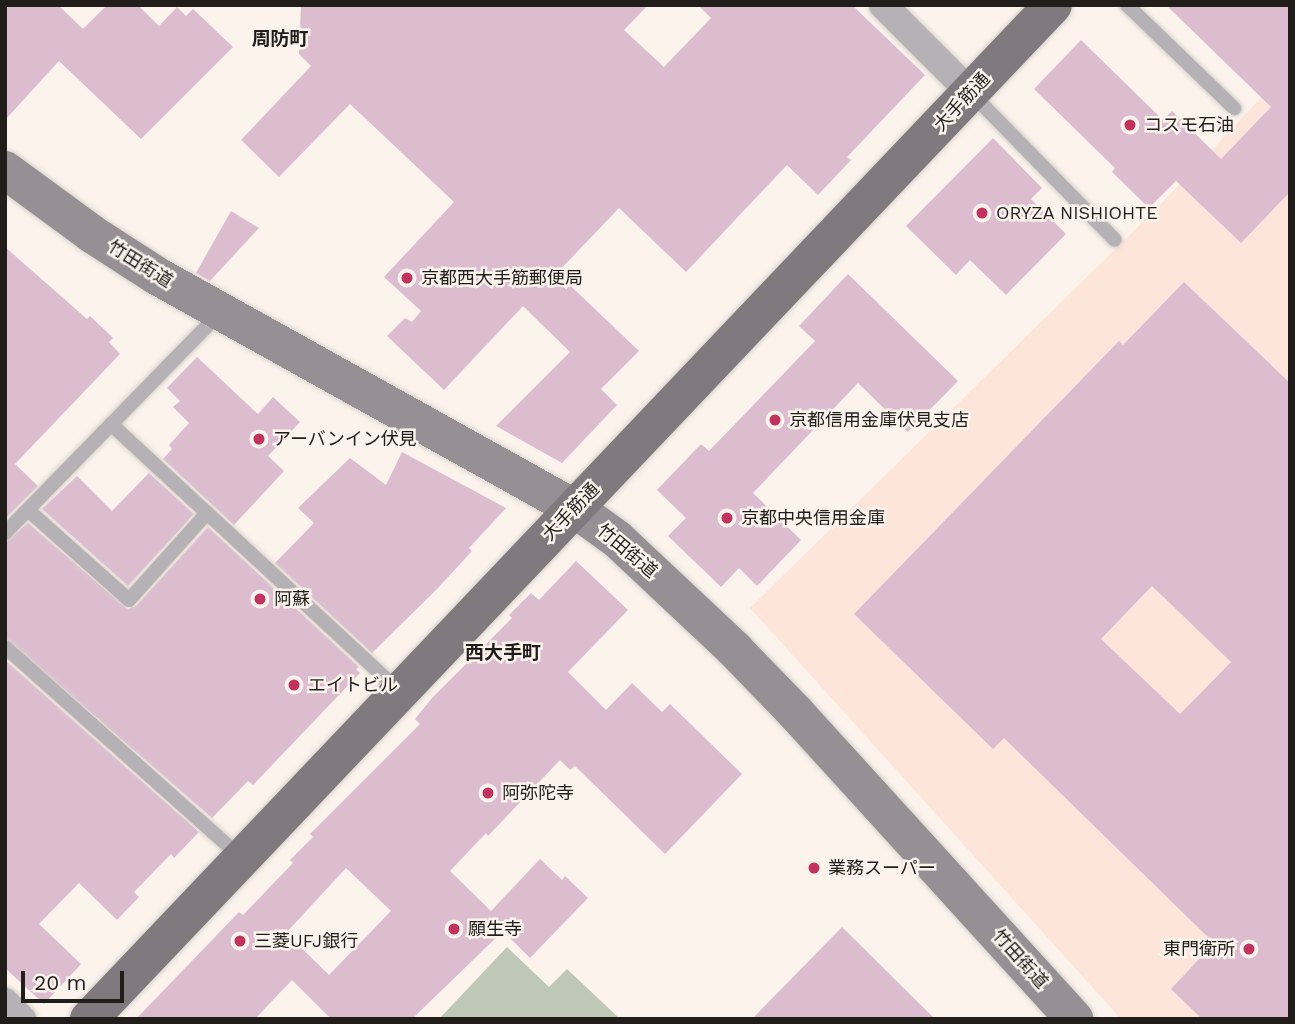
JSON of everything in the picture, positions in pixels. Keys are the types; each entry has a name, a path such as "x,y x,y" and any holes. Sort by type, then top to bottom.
{"main road":[{"name":"大手筋通","path":"89,1019 1053,5"},
{"name":"竹田街道","path":"5,170 92,234 220,313 574,508 617,540 744,659 1074,1019"}],"street":[{"path":"883,5 971,93"},
{"path":"5,1002 22,1019"}],"lane":[{"path":"1127,5 1234,108"},
{"path":"971,93 1115,240"},
{"path":"5,533 220,313"},
{"path":"111,424 400,692"},
{"path":"28,510 129,600 207,513"},
{"path":"5,647 242,858"}],"shaded area":[{"path":"1290,67 1290,1019 1121,1019 750,608 1156,209"}],"green space":[{"path":"507,947 549,987 567,969 620,1019 439,1019"}],"building":[{"path":"5,5 58,5 83,29 107,5 138,5 159,26 177,7 186,16 193,9 233,47 141,139 59,61 5,120"},
{"path":"301,5 648,5 624,30 664,67 711,18 698,5 852,5 925,75 847,157 851,160 818,195 787,165 686,272 619,208 557,273 639,351 601,389 617,405 562,463 496,426 570,352 523,306 444,390 387,336 405,318 412,322 421,311 384,277 454,202 350,104 279,177 241,140 311,66 299,54"},
{"path":"1166,5 1290,5 1290,192 1241,243 1176,181 1149,208 1112,172 1115,168 1034,89 1081,40 1163,120 1172,111 1221,159 1271,107"},
{"name":"ORYZA NISHIOHTE","path":"993,138 1042,188 1031,199 1066,234 1006,295 970,260 956,275 906,226"},
{"path":"231,211 259,228 210,281 196,273"},
{"path":"5,247 87,319 90,316 113,338 109,342 120,354 15,464 38,486 5,519"},
{"path":"848,274 958,381 908,432 858,383 753,493 801,540 757,586 739,568 721,587 668,536 686,518 657,490 701,444 709,451 815,341 799,326"},
{"path":"1184,282 1290,383 1290,1019 1202,1019 1171,989 1214,943 1004,738 993,749 854,614 1119,341 1123,345","holes":["1152,586 1231,662 1180,714 1101,639"]},
{"path":"197,357 258,414 273,397 300,422 268,456 284,471 234,525 163,459 172,449 169,445 189,423 173,407 180,401 167,388"},
{"path":"402,452 506,508 469,548 472,551 438,588 372,653 275,563 314,523 298,508 350,458 386,485"},
{"path":"149,473 194,514 128,586 42,509 77,476 112,511"},
{"path":"28,523 128,609 136,606 208,527 359,667 356,669 360,673 253,785 248,781 212,818 5,638 5,542"},
{"path":"576,561 628,610 568,672 606,710 632,683 662,712 670,704 742,774 665,854 575,766 570,770 560,760 488,836 486,833 450,871 491,911 540,859 562,880 565,876 588,898 530,958 503,931 412,1019 331,1019 292,980 255,1019 136,1019 239,912 243,915 293,863 290,860 313,837 310,834 420,724 415,719 432,698 512,618 509,615 531,593 539,600","holes":["346,868 391,911 329,975 286,933"]},
{"path":"5,660 199,832 174,858 171,854 134,892 139,897 117,920 79,883 39,924 81,964 44,1004 5,968"},
{"path":"842,927 935,1019 752,1019"}],"place":[{"name":"コスモ石油","path":"1130,125"},
{"name":"ORYZA NISHIOHTE","path":"982,213"},
{"name":"京都西大手筋郵便局","path":"407,278"},
{"name":"京都信用金庫伏見支店","path":"775,420"},
{"name":"アーバンイン伏見","path":"259,439"},
{"name":"京都中央信用金庫","path":"727,518"},
{"name":"阿蘇","path":"260,599"},
{"name":"エイトビル","path":"294,685"},
{"name":"阿弥陀寺","path":"488,793"},
{"name":"業務スーパー","path":"814,868"},
{"name":"願生寺","path":"454,929"},
{"name":"三菱UFJ銀行","path":"240,941"},
{"name":"東門衛所","path":"1249,949"}],"district":[{"name":"周防町","path":"280,39"},
{"name":"西大手町","path":"503,653"}]}
